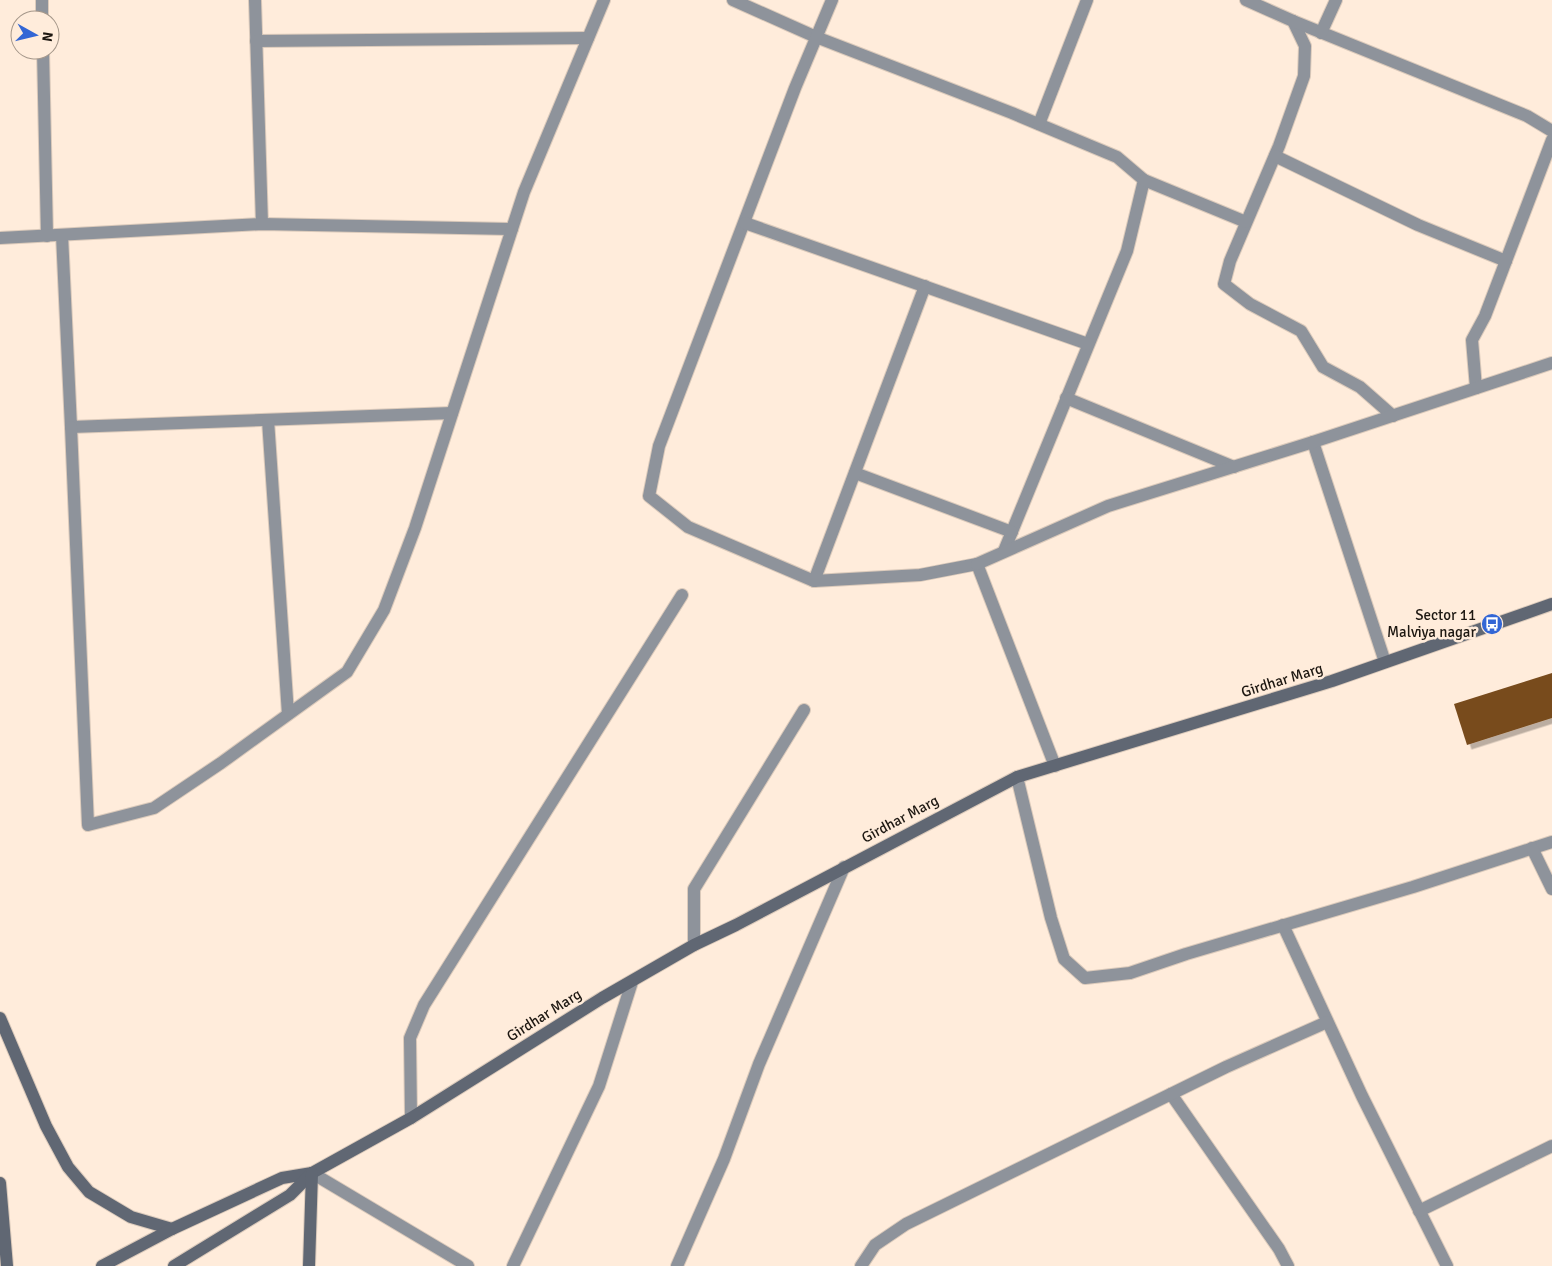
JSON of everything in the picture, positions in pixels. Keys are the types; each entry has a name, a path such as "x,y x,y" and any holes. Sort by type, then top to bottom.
{"street":[{"path":"255,0 262,224"},
{"path":"62,235 88,825 154,808 221,763 347,672 384,610 416,528 524,192 604,0"},
{"path":"733,0 816,37 1039,124 1117,157 1144,180 1246,222"},
{"path":"832,0 816,37 659,446 649,496 688,526 814,581 920,575 977,564 1108,506 1313,442 1552,363"},
{"path":"1039,124 1087,0"},
{"path":"1246,0 1322,33 1527,116 1552,131"},
{"path":"1322,33 1336,0"},
{"path":"1293,21 1305,46 1304,76 1275,156 1230,261 1224,284 1250,304 1301,331 1323,367 1360,388 1393,416"},
{"path":"256,41 588,38"},
{"path":"43,60 46,236"},
{"path":"1476,388 1472,340 1485,316 1552,140"},
{"path":"1275,156 1418,225 1506,261"},
{"path":"1004,551 1127,251 1144,180"},
{"path":"745,223 1088,344"},
{"path":"0,238 262,224 512,229"},
{"path":"814,581 925,286"},
{"path":"1066,398 1234,467"},
{"path":"71,426 452,413"},
{"path":"268,420 288,714"},
{"path":"1313,442 1385,662"},
{"path":"854,473 1012,532"},
{"path":"977,564 1055,766"},
{"path":"411,1118 410,1038 424,1006 682,595"},
{"name":"Girdhar Marg","path":"312,1173 411,1118 602,998 694,945 736,925 1017,777 1332,681 1552,604"},
{"path":"694,945 694,889 804,710"},
{"path":"1017,777 1051,918 1064,959 1085,978 1130,972 1413,887 1552,842"},
{"path":"1532,848 1552,889"},
{"path":"677,1266 724,1159 760,1064 844,867"},
{"path":"1282,925 1362,1096 1447,1266"},
{"path":"513,1266 599,1086 632,982"},
{"path":"0,1018 46,1126 68,1167 89,1192 97,1197 131,1217 172,1230"},
{"path":"860,1266 875,1245 906,1224 1171,1094 1327,1022"},
{"path":"1171,1094 1279,1249 1288,1266"},
{"path":"1419,1211 1552,1146"},
{"path":"174,1266 290,1195 312,1173"},
{"path":"308,1266 312,1173"},
{"path":"102,1266 172,1230 282,1178 312,1173 468,1266"},
{"path":"0,1182 7,1266"}],"building":[{"path":"1552,673 1552,718 1467,745 1454,704"}],"place":[{"name":"Sector 11 Malviya nagar","path":"1492,624"}]}
